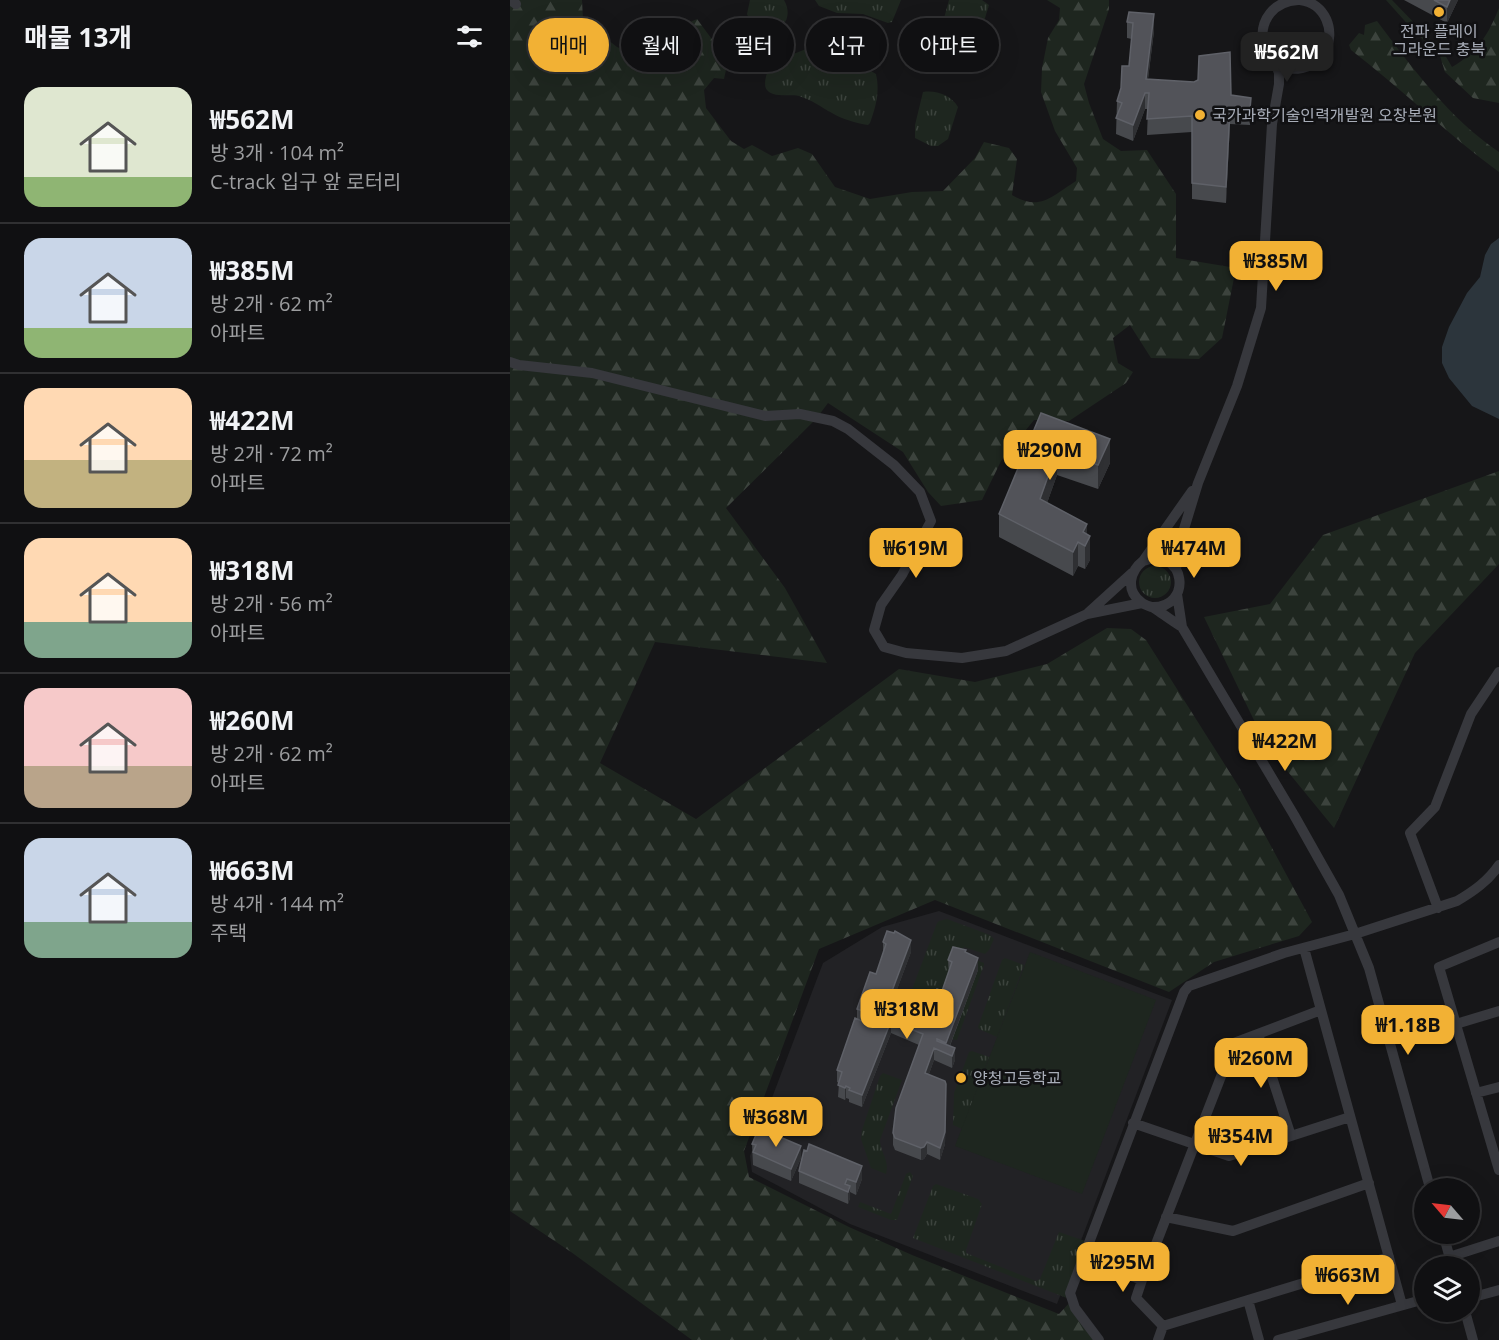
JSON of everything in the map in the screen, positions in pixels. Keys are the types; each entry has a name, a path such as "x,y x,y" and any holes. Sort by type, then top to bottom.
{"street":[{"path":"1176,569 1184,529 1198,483 1237,386 1261,308 1272,124 1280,73 1268,54 1262,38 1265,21 1269,13 1284,3 1306,1 1319,8 1329,26 1329,36 1323,55 1308,67 1291,69 1275,63"},
{"path":"1279,84 1291,69"},
{"path":"510,362 592,373 765,416 800,414 833,421 848,429 894,465 920,492 931,521 902,575 881,605 874,630 884,647 906,653 962,658 1006,651 1087,614 1147,605 1166,605 1177,594"},
{"path":"1087,614 1143,561 1198,483"},
{"path":"1143,561 1159,558 1167,560 1176,569 1180,579 1177,594 1182,627 1339,895 1369,968 1427,1178"},
{"path":"1132,573 1132,590 1147,605 1182,627"},
{"path":"1438,908 1410,833 1434,807 1471,714 1499,672"},
{"path":"1100,1340 1076,1308 1070,1293 1178,1004 1189,986 1237,968 1355,934 1457,901 1476,890 1499,865"},
{"path":"1499,942 1439,967 1499,1168"},
{"path":"1304,948 1402,1305"},
{"path":"1163,1326 1136,1298 1193,1144 1234,1043 1321,1010"},
{"path":"1456,1024 1499,1011"},
{"path":"1258,1034 1291,1136"},
{"path":"1476,1093 1499,1087"},
{"path":"1133,1123 1229,1156 1350,1117"},
{"path":"1166,1217 1233,1231 1369,1183"},
{"path":"1463,1256 1499,1241"},
{"path":"1083,1257 1142,1280"},
{"path":"1163,1326 1389,1257"},
{"path":"1480,1295 1499,1290"},
{"path":"1248,1300 1258,1340"},
{"path":"1278,1340 1414,1302"},
{"path":"1468,1322 1473,1340"},
{"path":"1158,1340 1163,1326"}],"shaded area":[{"path":"1499,238 1499,419 1472,406 1449,378 1442,363 1442,347 1449,327 1467,293 1480,277 1485,255 1491,244"},
{"name":"양청고등학교","path":"939,911 1172,1000 1057,1304 850,1224 752,1172 750,1156 823,963 882,927"}],"green space":[{"path":"510,0 582,0 583,18 528,18 528,72 609,72 609,41 621,49 621,72 701,72 701,24 713,40 713,72 726,72 724,79 714,78 704,90 706,108 731,141 744,149 752,145 772,156 798,148 812,154 835,187 870,199 912,192 943,191 975,158 984,142 1009,148 1017,159 1012,195 1022,200 1038,202 1053,197 1076,181 1077,168 1055,131 1041,92 1042,68 1048,38 1059,20 1060,8 1047,0 1109,0 1109,9 1084,84 1089,103 1103,139 1121,151 1147,150 1176,194 1176,258 1236,268 1222,338 1199,359 1151,358 1130,325 1113,338 1118,363 1133,372 1126,383 1069,421 1034,420 1001,461 982,500 941,506 928,492 903,452 828,403 816,419 726,508 785,588 827,663 655,642 600,763 696,819 899,669 975,682 1047,664 1107,628 1131,629 1146,640 1239,787 1312,922 1299,936 1214,962 1169,992 935,900 819,949 744,1151 749,1177 849,1227 912,1255 1059,1314 1072,1300 1095,1340 692,1340 571,1252 510,1211"},
{"path":"750,0 784,0 787,18 749,18 747,14"},
{"path":"815,0 901,0 892,22 888,23 887,18 837,13 819,6"},
{"path":"949,0 982,0 989,5 985,18 944,18"},
{"path":"1386,0 1392,0 1445,55 1452,67 1469,55 1481,42 1499,8 1499,103 1473,98 1445,72 1440,56"},
{"path":"1377,21 1433,92 1464,124 1499,152 1499,172 1351,50 1349,45 1359,33 1364,35 1365,25"},
{"path":"806,49 806,72 872,72 876,74 877,99 870,123 868,125 840,117 799,96 777,95 767,90 765,81 767,72 794,72 794,54"},
{"path":"923,92 943,94 958,107 948,139 938,146 931,146 915,138 915,125"},
{"path":"1499,471 1499,564 1415,653 1334,828 1266,745 1204,617 1270,604 1323,535"},
{"path":"1155,566 1166,571 1171,582 1166,593 1155,598 1144,593 1139,582 1144,571"},
{"path":"947,919 990,935 994,939 985,954 964,947 930,1018 905,1008 937,923"},
{"path":"1030,952 1156,1000 1082,1194 955,1146"},
{"path":"968,957 984,965 957,1040 952,1039"},
{"path":"1005,958 1024,965 997,1037 978,1027 1002,960"},
{"path":"969,1052 989,1057 962,1129 953,1125 954,1093"},
{"path":"883,1073 902,1080 880,1140 887,1164 886,1174 871,1168 861,1139 880,1076"},
{"path":"910,1172 913,1176 897,1220 891,1220 858,1207 860,1202 891,1214 906,1174"},
{"path":"936,1184 978,1199 982,1204 966,1253 1036,1281 1040,1279 1059,1232 1088,1242 1072,1300 913,1238 933,1186"}],"building":[{"path":"1434,0 1450,0 1447,7"},
{"name":"국가과학기술인력개발원 오창본원","path":"1129,12 1154,14 1146,79 1194,82 1198,80 1199,56 1230,52 1231,95 1251,98 1250,109 1230,108 1226,187 1192,183 1192,116 1147,119 1149,93 1145,93 1133,125 1116,118 1122,103 1117,101 1121,88 1122,66 1129,66 1133,23 1127,22"},
{"path":"1041,413 1110,439 1098,465 1057,451 1040,499 1087,524 1083,532 1090,536 1085,546 1078,542 1073,552 999,514"},
{"path":"887,931 894,933 895,931 911,940 892,991 930,1006 937,989 942,991 952,962 948,960 953,947 966,950 965,952 978,958 946,1043 937,1039 955,1048 952,1056 934,1048 925,1073 945,1081 946,1084 945,1132 940,1148 927,1142 921,1148 895,1138 893,1133 896,1108 923,1034 891,1021 862,1095 849,1090 850,1088 846,1086 845,1088 838,1085 842,1072 837,1070 855,1018 862,1021 866,1012 857,1009 870,972 876,974 886,944 883,942"},
{"path":"759,1128 801,1146 791,1169 753,1152 756,1145 752,1144"},
{"path":"809,1144 862,1166 856,1182 847,1179 845,1184 850,1186 848,1192 799,1171 804,1150 807,1151"}],"place":[{"name":"전파 플레이 그라운드 충북","path":"1439,12"},
{"name":"국가과학기술인력개발원 오창본원","path":"1200,115"},
{"name":"양청고등학교","path":"961,1078"}]}
